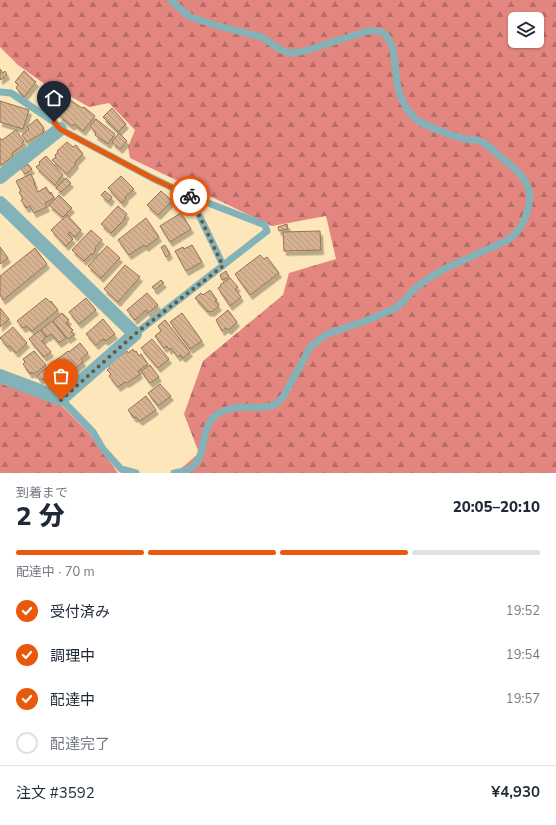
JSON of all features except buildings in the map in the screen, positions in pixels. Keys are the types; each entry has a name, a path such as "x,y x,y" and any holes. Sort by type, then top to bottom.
{"street":[{"path":"0,177 60,129"},
{"path":"0,203 135,334 61,400 0,376"}],"lane":[{"path":"171,0 190,17 262,37 279,49 289,53 301,52 368,31 382,32 389,39 393,50 397,86 407,109 416,119 439,130 465,139 480,141 487,145 522,175 528,185 530,199 526,217 514,236 508,240 444,269 429,278 414,289 396,308 320,338 311,346 279,402 273,406 261,408 242,407 222,411 214,416 205,432 203,448 196,462 189,469 174,473"},
{"path":"0,92 11,93 54,122 60,129 152,178 190,196 265,225 267,231 135,334"},
{"path":"190,196 223,266"},
{"path":"61,400 93,432 103,449 121,469 136,473"}],"green space":[{"path":"0,0 556,0 556,473 176,473 199,453 184,414 203,361 283,295 289,273 336,259 326,216 272,226 130,158 128,147 135,130 109,103 89,107 70,96 57,97 46,85 18,65 0,47"},
{"path":"0,377 55,399 89,433 118,473 0,473"}],"way so far":[{"path":"61,400 135,334 223,266 190,196"}],"route":[{"path":"54,122 60,129 152,178 190,196"}]}
